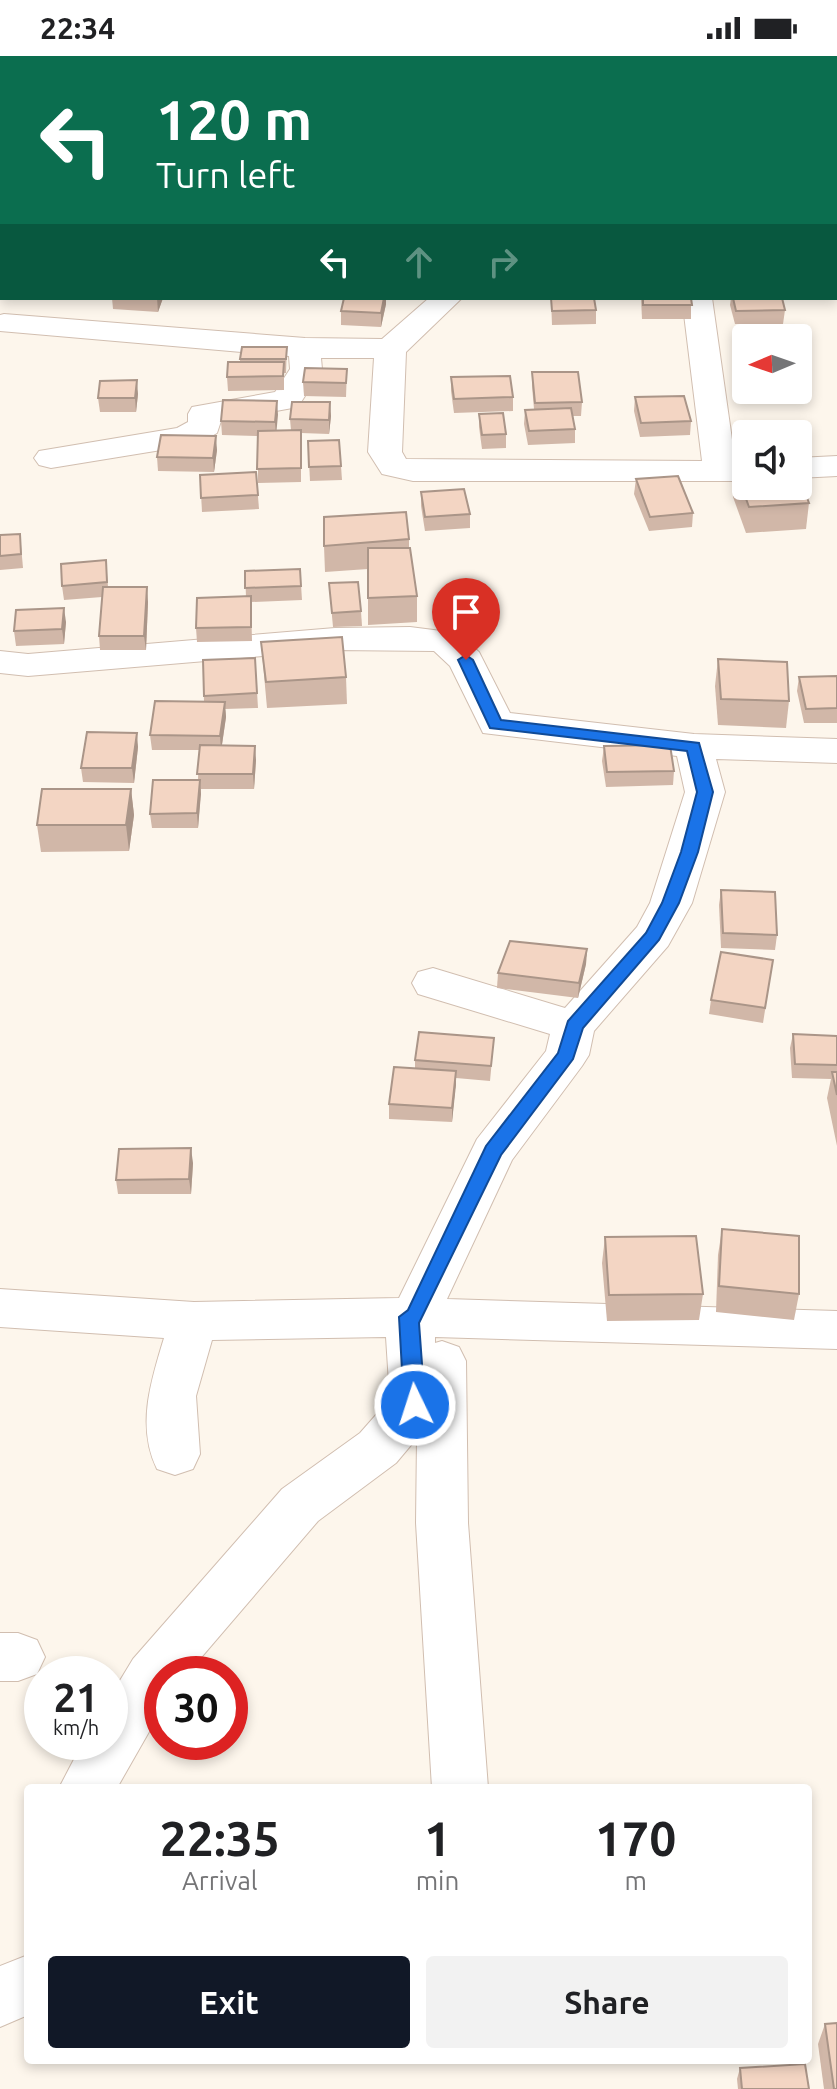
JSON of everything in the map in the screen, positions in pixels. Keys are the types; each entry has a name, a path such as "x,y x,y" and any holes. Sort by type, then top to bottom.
{"street":[{"path":"8,316 305,348 390,349 445,300"},
{"path":"697,300 732,467"},
{"path":"51,458 186,437 205,426 204,414 286,400 306,369 305,348"},
{"path":"390,349 385,452 394,467 413,471 732,472"},
{"path":"812,467 837,466"},
{"path":"0,662 28,665 335,639 444,641 466,660 496,724 694,746 837,751"},
{"path":"89,1784 152,1676 252,1557 300,1505 378,1448 415,1405 422,1318 493,1151 567,1055 574,1026 653,936 671,903 705,792 694,746"},
{"path":"433,983 574,1026"},
{"path":"0,1308 194,1321 422,1318 837,1330"},
{"path":"422,1318 442,1523 460,1784"},
{"path":"175,1454 171,1396 194,1321"},
{"path":"0,1997 24,1986"}],"building":[{"path":"344,300 384,300 381,313 341,311"},
{"path":"551,300 594,300 596,310 552,311"},
{"path":"643,300 691,300 692,305 643,305"},
{"path":"733,300 782,300 785,310 736,311"},
{"path":"242,347 287,347 286,359 240,359"},
{"path":"228,362 284,362 283,376 227,377"},
{"path":"305,368 347,369 346,383 303,382"},
{"path":"532,372 578,372 582,402 535,403"},
{"path":"510,376 513,397 454,399 451,377"},
{"path":"137,380 135,398 98,398 100,381"},
{"path":"684,396 691,421 641,423 635,397"},
{"path":"223,400 277,401 275,422 221,421"},
{"path":"292,402 330,402 329,420 290,419"},
{"path":"571,408 575,429 529,431 525,410"},
{"path":"503,413 506,434 482,435 479,414"},
{"path":"301,430 301,468 257,469 258,431"},
{"path":"161,435 216,436 213,458 157,457"},
{"path":"339,440 341,466 309,467 308,441"},
{"path":"256,472 258,495 201,498 200,475"},
{"path":"678,476 693,513 650,517 636,479"},
{"path":"464,489 470,514 425,517 421,492"},
{"path":"746,500 808,500 809,503 749,507"},
{"path":"406,512 409,539 324,546 324,517"},
{"path":"20,534 21,554 0,556 0,535"},
{"path":"368,548 410,548 417,596 368,598"},
{"path":"106,560 107,582 62,586 61,564"},
{"path":"300,569 301,586 245,588 245,571"},
{"path":"358,582 361,611 332,613 329,583"},
{"path":"103,587 147,587 144,636 99,636"},
{"path":"251,596 251,627 196,628 197,598"},
{"path":"64,608 62,629 14,631 16,610"},
{"path":"342,637 346,677 266,682 261,642"},
{"path":"255,658 257,693 204,696 203,660"},
{"path":"718,659 787,662 789,701 721,699"},
{"path":"837,676 837,708 806,709 799,677"},
{"path":"155,701 225,702 220,736 150,735"},
{"path":"87,732 137,733 132,768 81,768"},
{"path":"200,745 255,746 253,774 197,774"},
{"path":"670,745 674,771 607,772 604,746"},
{"path":"153,780 200,780 197,813 150,814"},
{"path":"42,789 131,789 126,825 37,825"},
{"path":"721,890 775,892 777,935 723,933"},
{"path":"510,941 587,949 579,983 498,973"},
{"path":"721,952 773,960 765,1008 711,1000"},
{"path":"419,1032 494,1038 491,1066 415,1060"},
{"path":"793,1034 837,1036 837,1065 795,1064"},
{"path":"394,1067 456,1071 452,1108 389,1104"},
{"path":"832,1072 837,1072 837,1095"},
{"path":"191,1148 189,1179 116,1180 119,1149"},
{"path":"722,1229 799,1236 799,1294 719,1286"},
{"path":"696,1236 703,1294 609,1295 605,1237"},
{"path":"837,2023 837,2089 834,2089 825,2024"},
{"path":"805,2064 809,2089 742,2089 740,2068"}],"route":[{"path":"415,1405 409,1317 414,1317 493,1151 567,1055 574,1026 653,936 671,903 705,792 694,746 496,724 466,660"}]}
